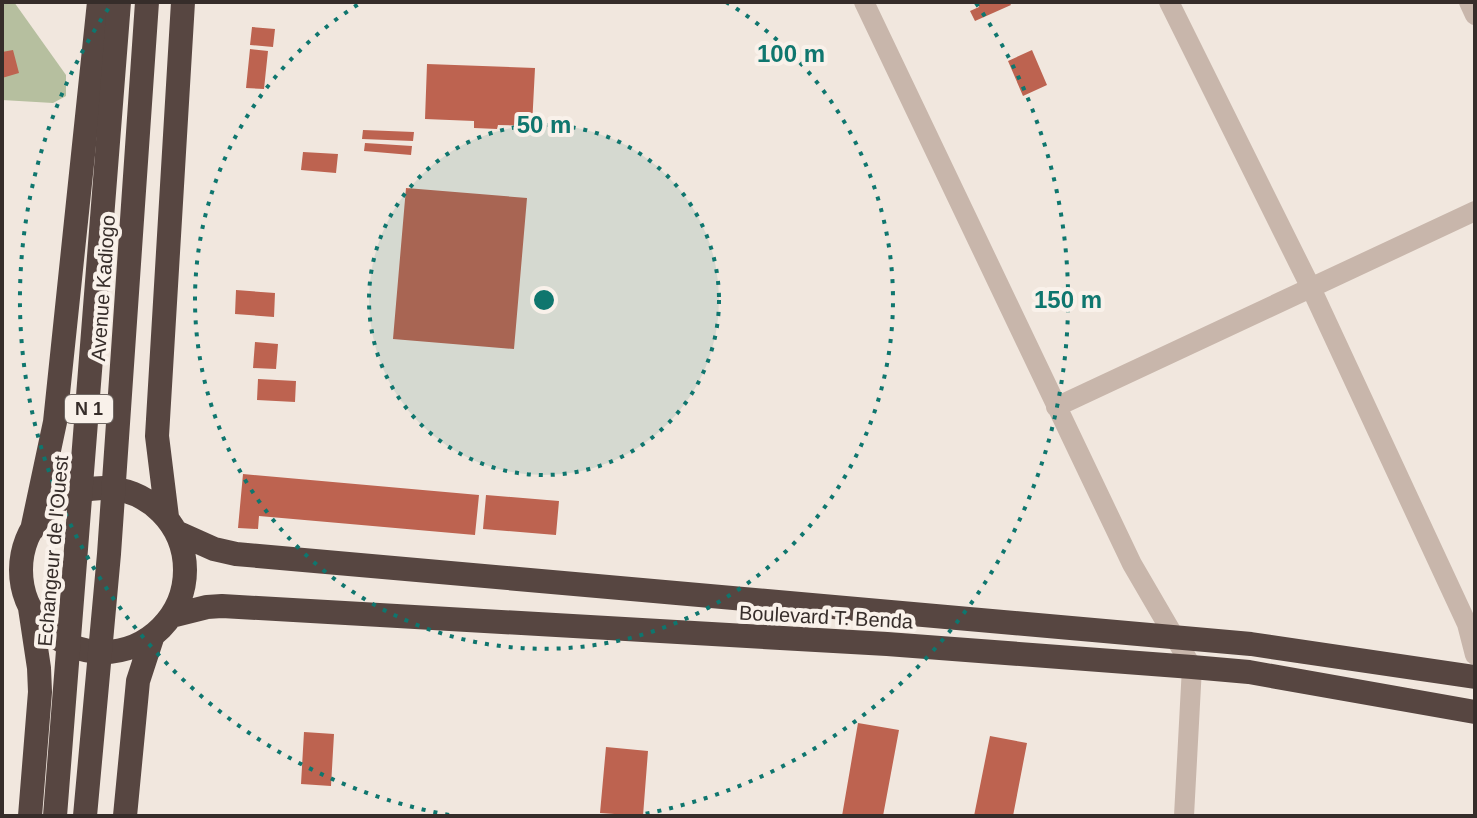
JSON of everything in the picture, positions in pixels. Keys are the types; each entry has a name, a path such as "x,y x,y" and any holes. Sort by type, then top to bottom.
{"highway":[{"path":"82,2 94,50"},
{"name":"N 1","path":"32,530 55,422 99,2"},
{"name":"Echangeur de l'Ouest","path":"55,816 119,2"},
{"name":"Avenue Kadiogo","path":"85,816 109,554 147,2"},
{"path":"29,606 52,634 84,650 102,652 137,645 153,635 171,616 180,600 185,574 183,548 171,524 157,436 183,2"},
{"name":"N 1","path":"30,816 40,692 39,668 22,568 24,548 32,530 43,514 59,501 76,492 96,488 135,494 152,503 171,524"},
{"name":"Boulevard T. Benda","path":"171,524 214,549 236,554 1251,644 1475,677"},
{"name":"Boulevard T. Benda","path":"171,616 222,606 887,644 1249,672 1475,712"},
{"path":"125,816 138,681 153,635"}],"street":[{"path":"864,2 1132,564 1192,667 1184,816"},
{"path":"1169,2 1311,288 1467,624 1475,655"},
{"path":"1469,2 1475,15"},
{"path":"1056,407 1475,211"}],"green space":[{"path":"2,2 14,2 66,75 66,96 53,103 2,100"}],"building":[{"path":"977,2 1009,2 1011,5 975,21 970,11 979,7"},
{"path":"252,27 275,29 273,47 250,45"},
{"path":"250,49 268,51 264,89 246,88"},
{"path":"13,50 19,73 2,78 2,52"},
{"path":"1032,50 1047,85 1023,96 1008,61"},
{"path":"427,64 535,68 532,126 474,128 474,121 425,119"},
{"path":"363,130 414,132 413,141 362,139"},
{"path":"365,143 412,146 411,155 364,151"},
{"path":"303,152 338,154 336,173 301,170"},
{"path":"406,188 527,198 514,349 393,339"},
{"path":"236,290 275,293 274,317 235,314"},
{"path":"255,342 278,344 276,369 253,368"},
{"path":"258,379 296,381 295,402 257,400"},
{"path":"243,474 479,495 475,535 259,516 258,529 238,528"},
{"path":"486,495 559,501 556,535 483,529"},
{"path":"858,723 899,730 883,816 842,816"},
{"path":"304,732 334,734 331,786 301,784"},
{"path":"990,736 1027,743 1013,816 974,816"},
{"path":"606,747 648,751 643,816 600,813"}]}
